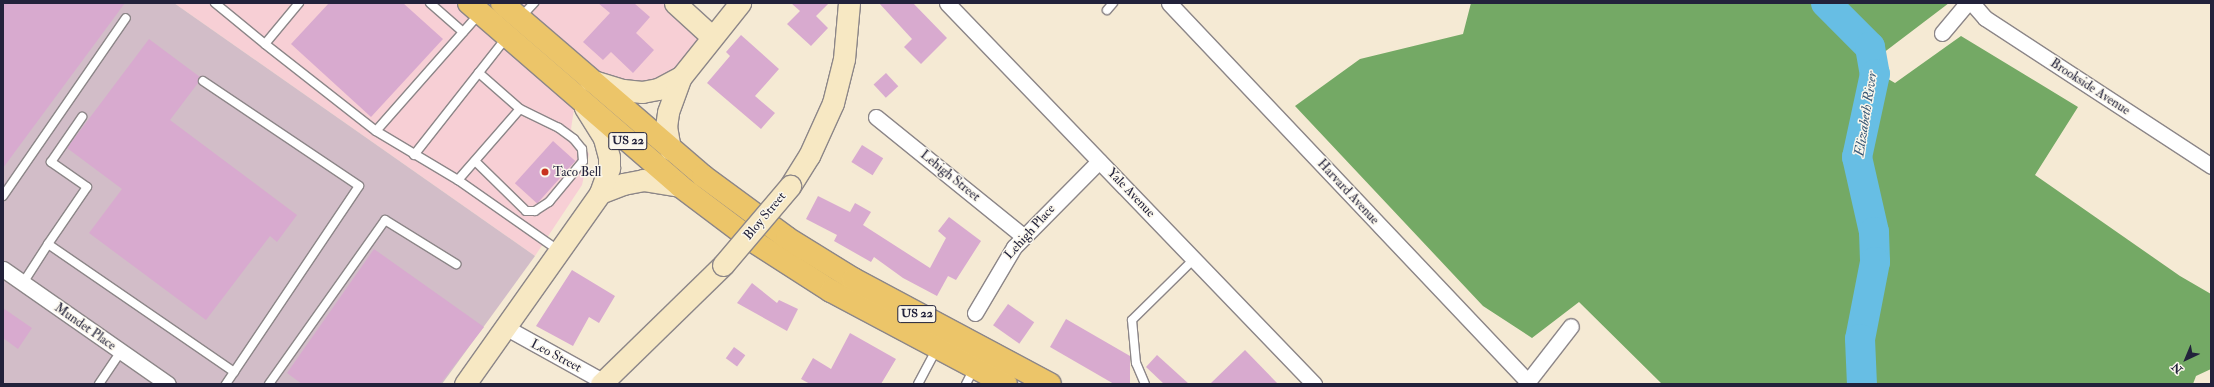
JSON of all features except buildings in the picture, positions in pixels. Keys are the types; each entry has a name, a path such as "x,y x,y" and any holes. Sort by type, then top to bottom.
{"highway":[{"name":"US 22","path":"502,3 527,11 583,88 680,186 804,275 938,348 971,376 1006,384"},
{"name":"US 22","path":"475,8 507,36 670,149 729,197 808,252 910,310 1050,384"}],"street":[{"path":"675,3 712,36"},
{"path":"670,149 666,127 668,112 681,77 712,36 740,3"},
{"name":"Bloy Street","path":"604,383 723,265 790,186 809,156 833,103 844,59 849,3"},
{"name":"Yale Avenue","path":"947,3 1314,384"},
{"name":"Harvard Avenue","path":"1169,3 1527,383"},
{"path":"1942,33 1967,3"},
{"name":"Brookside Avenue","path":"1972,3 1985,18 2211,166"},
{"path":"464,384 600,193 609,168 607,148 583,88 642,92 658,89 681,77"},
{"name":"Lehigh Street","path":"876,117 1023,236"},
{"name":"Lehigh Place","path":"975,313 997,272 1023,236 1099,161"},
{"path":"600,193 623,184 643,180 680,186"},
{"name":"Mundet Place","path":"3,269 168,384"},
{"path":"1527,383 1570,326"},
{"name":"Leo Street","path":"505,327 604,383"}],"lane":[{"path":"215,3 376,131 458,180 558,251"},
{"path":"265,44 299,3"},
{"path":"430,3 463,32"},
{"path":"1107,10 1113,3"},
{"path":"376,131 463,32 475,8"},
{"path":"3,196 126,18"},
{"path":"414,155 507,36"},
{"path":"475,161 526,212 535,211 548,202 583,161 582,149 574,139 559,128 520,110 479,73"},
{"path":"203,81 359,186 226,384"},
{"path":"458,180 520,110"},
{"path":"23,283 87,187 51,162 82,117"},
{"path":"269,384 385,220 456,264"},
{"path":"48,244 234,372"},
{"path":"1145,384 1136,362 1132,320 1194,259"},
{"path":"918,384 938,348"},
{"path":"99,384 121,351"}],"shaded area":[{"path":"3,3 174,3 535,256 442,384 3,384"},
{"path":"174,3 469,3 576,96 571,129 589,154 582,185 535,256"},
{"path":"502,3 674,3 711,36 681,77 623,90"}],"green space":[{"path":"1471,3 1949,3 1866,66 1895,83 1961,36 2078,107 2035,175 2180,276 2211,294 2211,369 2196,376 2193,384 1662,384 1579,302 1532,338 1483,306 1295,106 1360,59 1463,34"}],"waterway":[{"name":"Elizabeth River","path":"1826,3 1870,47 1875,74 1857,157 1874,232 1875,262 1860,339 1862,384"}],"place":[{"name":"Taco Bell","path":"545,172"}]}
